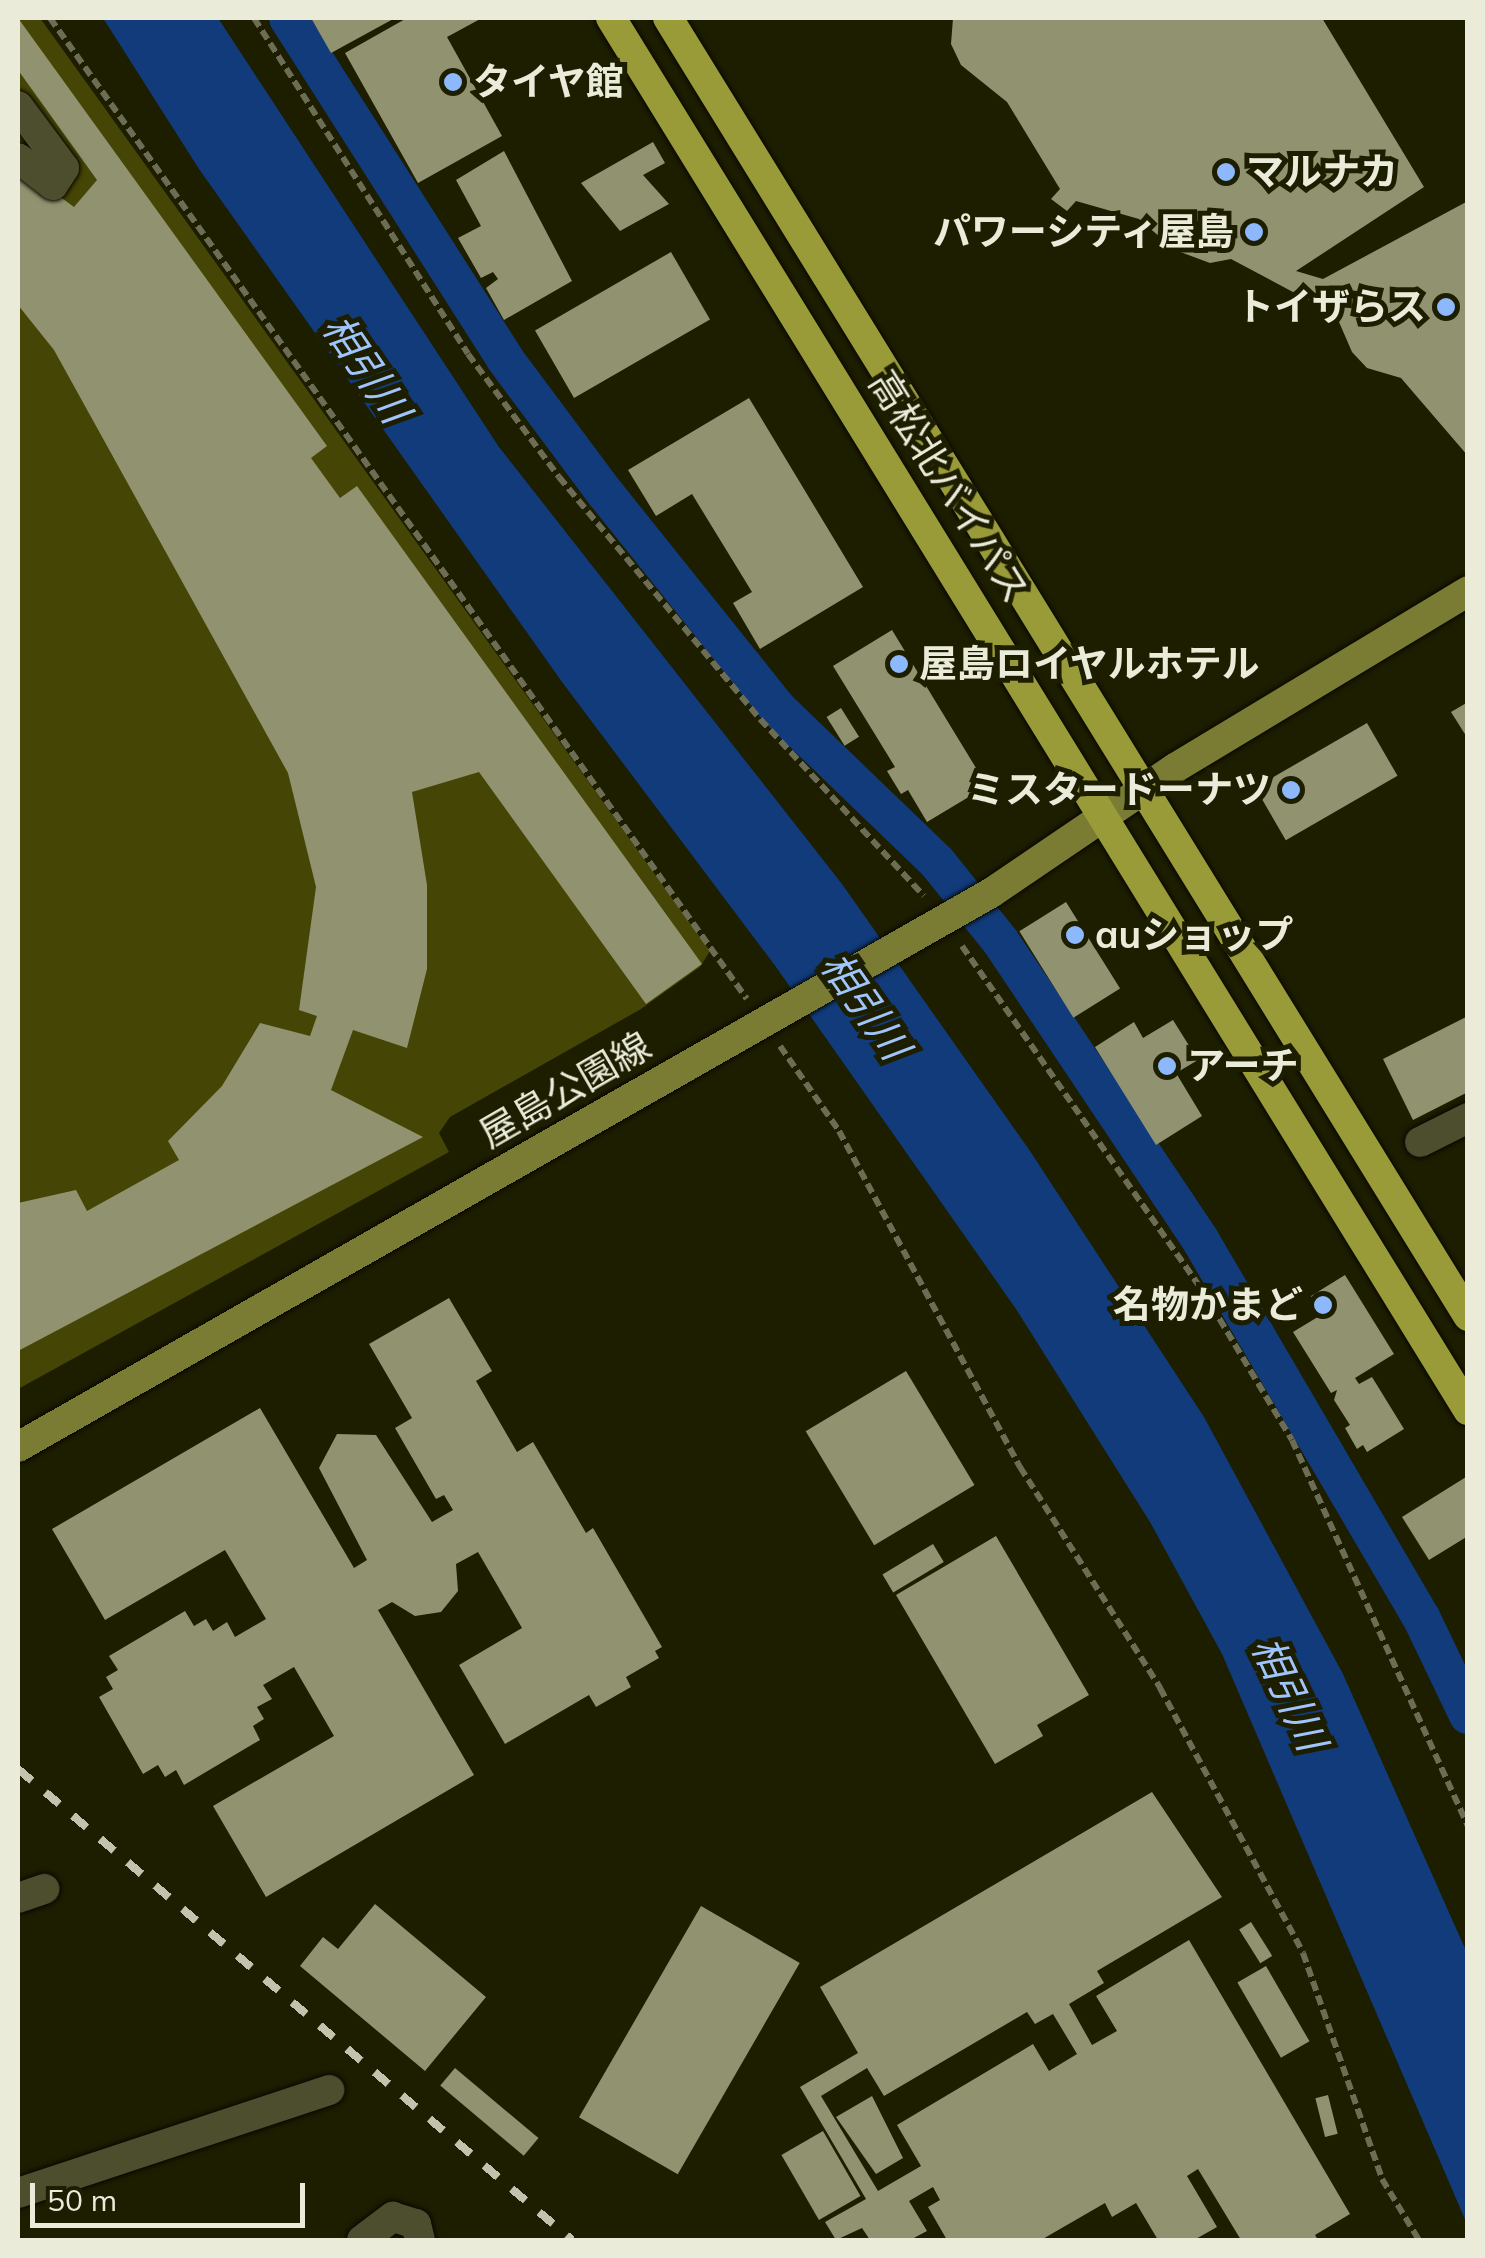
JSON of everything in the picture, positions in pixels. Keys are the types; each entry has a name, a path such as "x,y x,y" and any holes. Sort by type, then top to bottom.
{"highway":[{"name":"高松北バイパス","path":"611,18 1468,1410"},
{"name":"高松北バイパス","path":"668,18 1468,1316"}],"main road":[{"name":"屋島公園線","path":"18,1446 991,893 1147,793 1175,768 1468,591"}],"street":[{"path":"18,106 64,168 53,185 18,158"},
{"path":"1420,1142 1468,1118"},
{"path":"18,2193 329,2090"},
{"path":"362,2240 392,2217 416,2224 420,2240"}],"path":[{"path":"50,18 770,1017 838,1132 1020,1467 1160,1688 1303,1953 1382,2180 1418,2240"},
{"path":"254,18 468,354 559,477 760,720 937,923 1204,1292 1292,1440 1468,1826"}],"shaded area":[{"path":"18,18 40,18 710,951 700,967 641,1009 450,1117 439,1133 449,1152 18,1389"}],"water":[{"name":"相引川","path":"103,18 218,18 499,447 842,884 1030,1151 1204,1417 1343,1674 1467,1953 1467,2224 1222,1654 1150,1522 1016,1309 776,967 562,682 199,169"}],"building":[{"path":"18,18 327,446 311,458 340,498 357,486 702,964 646,1004 479,772 412,792 427,885 427,969 407,1048 353,1030 331,1090 423,1137 18,1351 18,1203 76,1190 87,1211 179,1160 168,1141 222,1086 260,1023 310,1036 317,1016 299,1010 316,887 288,773 54,350 18,305 18,166 74,207 97,180 18,70"},
{"path":"311,18 395,18 331,53"},
{"path":"407,18 482,18 447,37 502,136 418,183 345,53"},
{"name":"パワーシティ屋島","path":"953,18 1322,18 1424,187 1296,271 1323,279 1468,201 1468,456 1401,378 1367,368 1352,352 1336,315 1231,259 1210,263 1175,250 1139,219 1076,201 1067,211 1051,199 1060,189 1007,102 961,65 951,44"},
{"path":"653,142 665,163 643,175 669,204 620,231 581,183"},
{"path":"504,151 572,281 504,320 486,288 498,279 493,272 481,278 458,238 481,226 456,180"},
{"path":"671,252 710,320 574,398 535,330"},
{"path":"749,398 863,587 760,649 733,603 752,592 692,494 656,516 628,470"},
{"path":"892,630 987,786 927,822 908,790 901,794 887,771 895,767 833,666"},
{"path":"1468,702 1468,739 1451,712"},
{"path":"841,708 859,737 845,746 827,717"},
{"path":"1367,723 1398,776 1286,840 1255,788"},
{"path":"1066,902 1120,989 1073,1018 1019,931"},
{"path":"1468,1016 1468,1092 1413,1120 1383,1059"},
{"path":"1173,1020 1198,1060 1176,1073 1202,1116 1156,1145 1095,1047 1134,1022 1143,1038"},
{"path":"1345,1275 1394,1354 1355,1378 1359,1384 1372,1377 1404,1429 1367,1452 1363,1445 1357,1449 1345,1428 1350,1425 1334,1400 1337,1390 1331,1393 1293,1332 1321,1315 1311,1296"},
{"path":"449,1298 492,1371 476,1381 517,1452 533,1442 586,1533 593,1528 662,1647 655,1651 659,1658 626,1677 631,1687 596,1707 589,1695 505,1744 459,1665 522,1628 478,1552 456,1564 458,1591 441,1612 415,1616 392,1602 378,1610 474,1775 266,1897 213,1806 334,1736 294,1667 263,1685 272,1699 257,1707 264,1719 253,1726 260,1740 184,1785 176,1770 165,1777 158,1765 143,1774 99,1697 113,1689 106,1677 118,1670 109,1656 185,1611 194,1626 206,1619 213,1631 227,1622 235,1637 266,1619 225,1550 105,1620 52,1529 260,1408 354,1568 367,1560 319,1468 337,1434 376,1435 432,1522 453,1510 444,1495 436,1499 395,1428 412,1418 369,1344"},
{"path":"906,1371 975,1485 874,1545 806,1431"},
{"path":"1466,1477 1468,1536 1429,1560 1402,1517"},
{"path":"996,1536 1089,1695 1037,1725 1043,1736 995,1764 896,1595"},
{"path":"933,1544 944,1562 893,1592 882,1574"},
{"path":"1152,1792 1222,1897 1097,1971 1104,1983 1069,2004 1092,2045 1117,2031 1096,1996 1189,1940 1350,2214 1315,2235 1318,2240 1241,2240 1198,2169 1187,2176 1217,2227 1194,2240 1158,2240 1136,2203 1112,2217 1105,2203 1041,2240 947,2240 928,2207 940,2200 933,2187 909,2201 927,2231 910,2240 870,2240 862,2228 836,2240 825,2222 866,2199 800,2087 858,2053 820,1987","holes":["1027,2012 1035,2024 1053,2014 1077,2054 1049,2071 1033,2044 897,2125 921,2166 878,2191 821,2096 867,2068 884,2096"]},
{"path":"375,1904 486,1997 425,2071 300,1966 323,1937 338,1949"},
{"path":"701,1906 800,1963 678,2174 579,2117"},
{"path":"1251,1922 1272,1956 1260,1963 1239,1929"},
{"path":"1266,1966 1310,2041 1281,2058 1237,1982"},
{"path":"455,2068 538,2138 524,2156 440,2086"},
{"path":"1328,2095 1338,2134 1325,2137 1315,2098"},
{"path":"872,2096 903,2158 876,2174 836,2117"},
{"path":"823,2131 860,2196 819,2220 781,2155"}],"waterway":[{"path":"288,18 505,359 605,493 777,708 937,862 1001,942 1201,1241 1421,1617 1468,1715"}],"railway":[{"path":"18,1769 572,2240"}],"place":[{"name":"タイヤ館","path":"453,82"},
{"name":"マルナカ","path":"1226,172"},
{"name":"パワーシティ屋島","path":"1254,232"},
{"name":"トイザらス","path":"1446,307"},
{"name":"屋島ロイヤルホテル","path":"899,664"},
{"name":"ミスタードーナツ","path":"1291,790"},
{"name":"auショップ","path":"1075,935"},
{"name":"アーチ","path":"1167,1066"},
{"name":"名物かまど","path":"1323,1305"}]}
